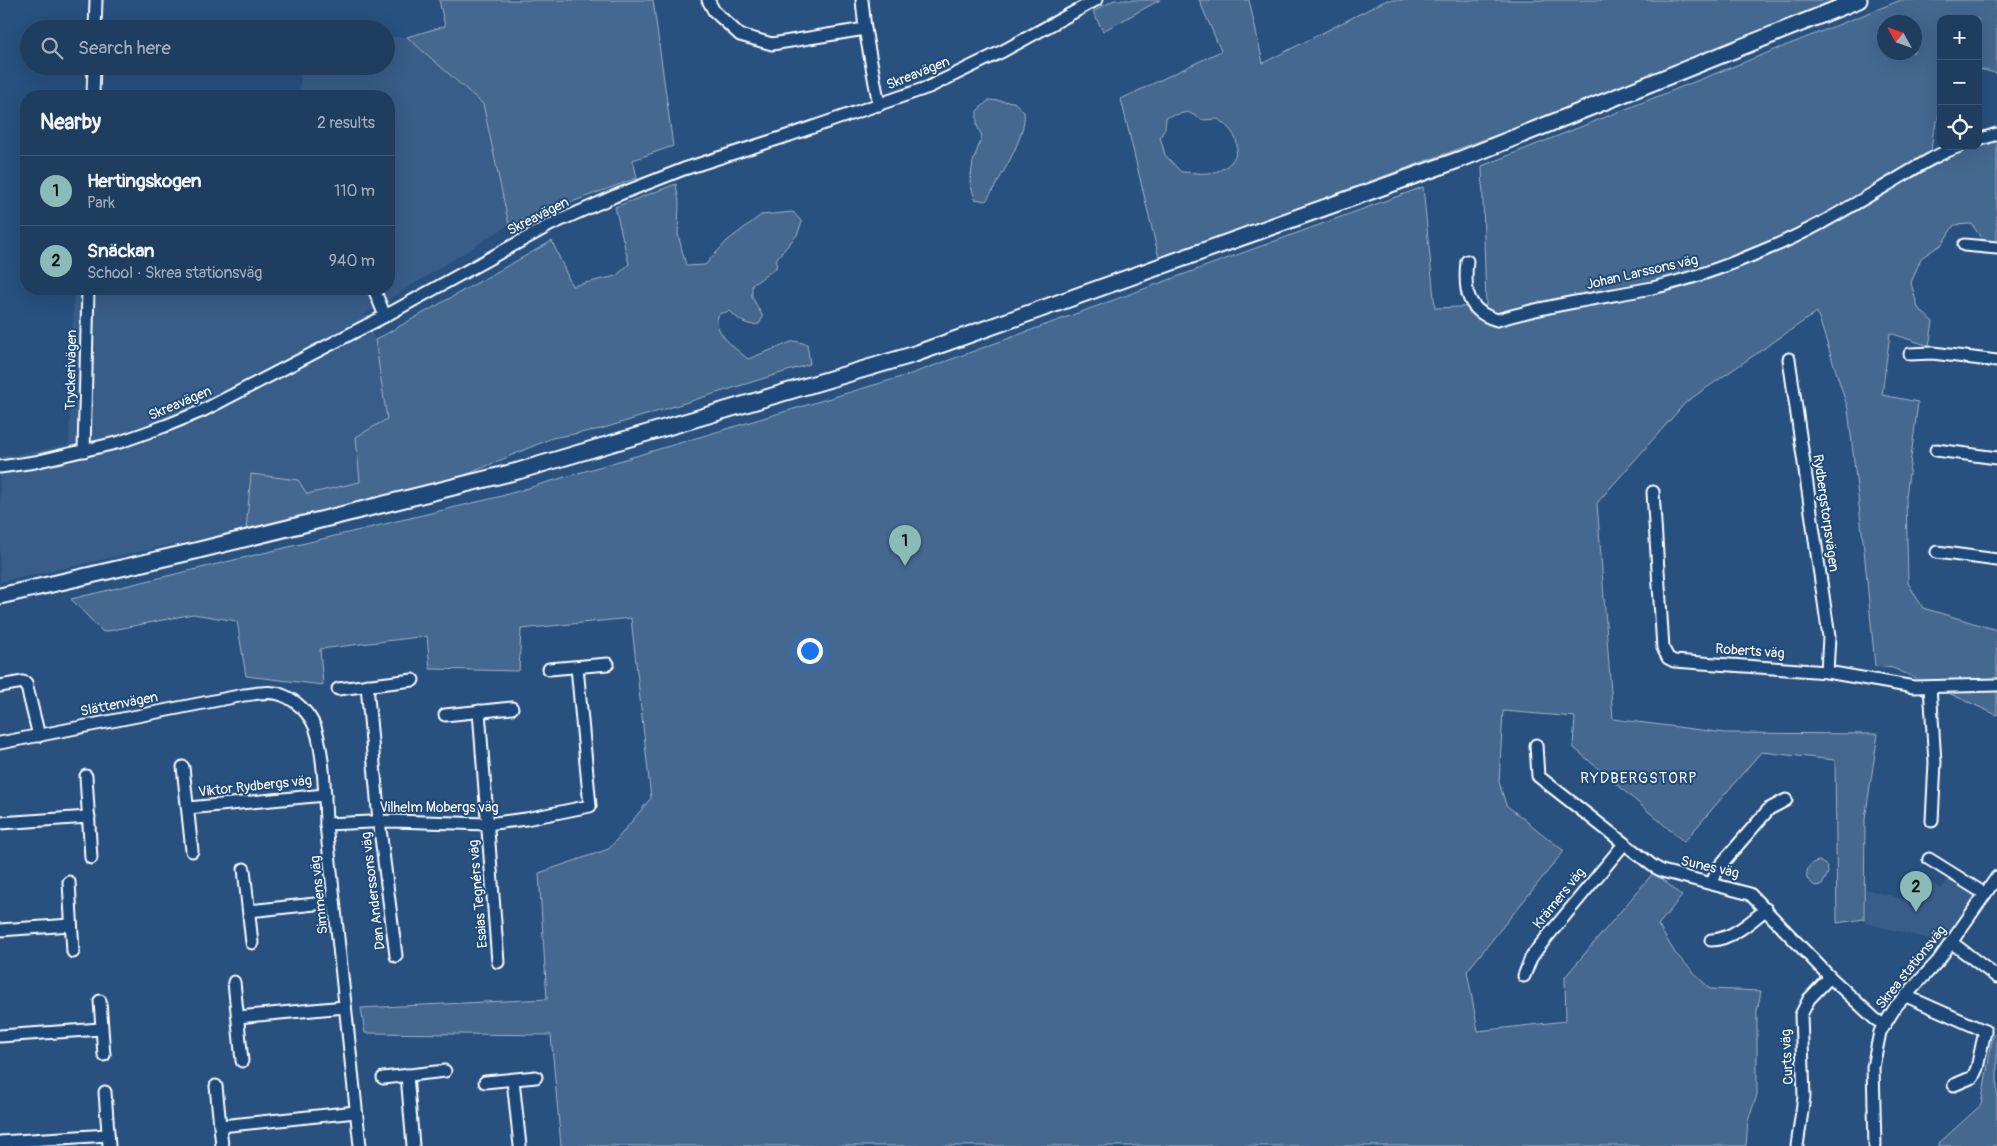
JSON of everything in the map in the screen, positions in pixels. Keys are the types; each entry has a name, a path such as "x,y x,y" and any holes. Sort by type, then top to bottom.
{"main road":[{"path":"0,596 195,552 518,471 912,356 1461,159 1859,0"}],"street":[{"path":"95,20 96,0"},
{"path":"708,0 714,11 740,35 772,44 865,29"},
{"path":"862,0 865,29 879,105"},
{"name":"Skreavägen","path":"0,467 84,451 156,430 202,411 385,316 550,225 615,196 693,166 879,105 943,81 1025,40 1096,0"},
{"path":"93,90 94,75"},
{"path":"1982,139 1997,134"},
{"name":"Johan Larssons väg","path":"1467,261 1464,284 1471,302 1485,317 1497,320 1654,287 1720,269 1770,248 1806,231 1950,150"},
{"path":"1964,245 1997,248"},
{"name":"Tryckerivägen","path":"84,451 88,295"},
{"path":"376,295 385,316"},
{"path":"1910,354 1933,352 1997,361"},
{"name":"Rydbergstorpsvägen","path":"1789,359 1829,637 1827,672"},
{"path":"1936,450 1997,458"},
{"name":"Roberts väg","path":"1653,492 1663,648 1668,658 1674,661 1827,672 1914,687 1997,685"},
{"path":"1937,552 1997,560"},
{"path":"548,669 608,664"},
{"name":"Vilhelm Mobergs väg","path":"326,824 380,821 486,824 526,819 590,806 577,667"},
{"path":"338,689 412,680"},
{"path":"0,686 26,683 38,736"},
{"name":"Dan Anderssons väg","path":"367,686 396,956"},
{"path":"1930,687 1935,762 1932,821"},
{"name":"Simmens väg","path":"244,695 281,694 295,702 306,713 314,727 325,794 326,824 360,1146"},
{"name":"Slättenvägen","path":"0,743 244,695"},
{"path":"445,715 512,708"},
{"name":"Esaias Tegnérs väg","path":"479,712 486,824 498,962"},
{"name":"Sunes väg","path":"1536,745 1538,776 1624,844 1662,871 1750,894 1830,977 1884,1025"},
{"name":"Viktor Rydbergs väg","path":"183,767 192,851"},
{"path":"86,776 91,858"},
{"name":"Viktor Rydbergs väg","path":"188,808 325,794"},
{"path":"1712,883 1718,868 1769,809 1786,800"},
{"path":"0,823 89,817"},
{"name":"Krämers väg","path":"1524,976 1531,958 1538,948 1624,844"},
{"path":"1929,859 1986,894"},
{"path":"244,869 252,943"},
{"name":"Skrea stationsväg","path":"1875,1146 1873,1067 1877,1041 1884,1025 1896,1006 1929,972 1997,878"},
{"path":"69,882 74,952"},
{"path":"248,911 334,902"},
{"path":"1710,940 1719,940 1729,936 1766,909"},
{"path":"0,930 71,925"},
{"path":"1951,942 1997,977"},
{"name":"Curts väg","path":"1797,1146 1804,1097 1801,1015 1809,999 1830,977"},
{"path":"234,982 242,1061"},
{"path":"1906,996 1985,1030 1977,1068 1972,1077 1954,1084"},
{"path":"100,1001 104,1055"},
{"path":"238,1017 345,1007"},
{"path":"0,1036 102,1029"},
{"path":"383,1078 445,1071"},
{"path":"407,1075 414,1146"},
{"path":"484,1082 536,1077"},
{"path":"513,1080 520,1146"},
{"path":"216,1086 222,1146"},
{"path":"0,1142 109,1141 105,1092"},
{"path":"221,1126 356,1112"}],"shaded area":[{"path":"439,0 653,0 673,146 633,160 637,178 509,225 483,104 407,37 445,26"},
{"path":"1114,0 1160,0 1103,31 1093,12"},
{"path":"1199,0 1249,0 1263,63 1387,0 1843,0 1588,101 1159,258 1121,99 1221,51","holes":["1188,112 1202,120 1218,119 1229,128 1236,139 1236,153 1229,164 1223,169 1206,173 1181,172 1165,155 1160,137 1165,129 1166,117"]},
{"path":"1901,0 1997,0 1997,73 1982,70 1982,15 1937,15 1937,122 1931,151 1938,156 1962,150 1982,150 1982,145 1997,141 1997,242 1982,240 1972,224 1954,225 1942,244 1921,258 1911,283 1918,308 1933,322 1929,346 1890,333 1882,395 1918,402 1906,497 1908,583 1923,608 1997,630 1997,715 1893,668 1875,666 1848,409 1817,312 1686,402 1597,503 1613,719 1725,733 1878,734 1865,819 1864,919 1837,923 1835,760 1761,752 1684,842 1573,747 1575,717 1503,711 1499,782 1506,805 1564,851 1467,971 1478,1031 1566,1021 1565,977 1654,872 1682,896 1658,925 1675,953 1710,989 1761,991 1757,1011 1757,1095 1748,1121 1746,1146 561,1146 551,1035 365,1033 361,1008 547,999 539,873 609,849 651,798 631,618 521,629 519,671 430,669 427,636 320,649 323,685 246,676 237,621 193,614 103,632 71,599 498,497 911,374 1423,187 1435,308 1486,306 1482,166"},
{"path":"395,37 407,37 483,104 509,225 364,315 375,340 387,420 360,482 307,494 251,474 246,532 167,546 0,582 0,457 69,445 74,295 395,295 395,90 299,90 300,75 395,75"},
{"path":"989,100 1014,102 1024,112 1024,122 1011,158 986,201 975,199 970,182 973,162 982,136 977,126 977,111"},
{"path":"676,184 679,202 678,234 686,266 705,265 727,241 761,215 793,212 802,222 797,235 777,258 776,268 752,285 752,297 763,317 759,324 746,323 730,311 719,314 717,320 721,333 731,345 748,359 794,341 807,344 810,364 601,429 552,438 454,480 246,532 251,474 298,480 307,494 360,482 356,437 387,419 375,340 552,241 572,286 616,276 629,264 615,207"},
{"path":"1819,861 1827,866 1828,873 1822,885 1815,886 1807,879 1807,873 1811,865"},
{"path":"1921,874 1941,889 1949,878 1973,891 1976,899 1944,943 1865,923 1866,889 1910,901"},
{"path":"1997,1031 1997,1146 1939,1146 1939,1143 1981,1105 1993,1035"}],"place":[{"name":"Hertingskogen","path":"905,566"},
{"name":"Snäckan","path":"1916,912"}],"district":[{"name":"RYDBERGSTORP","path":"1639,778"}]}
